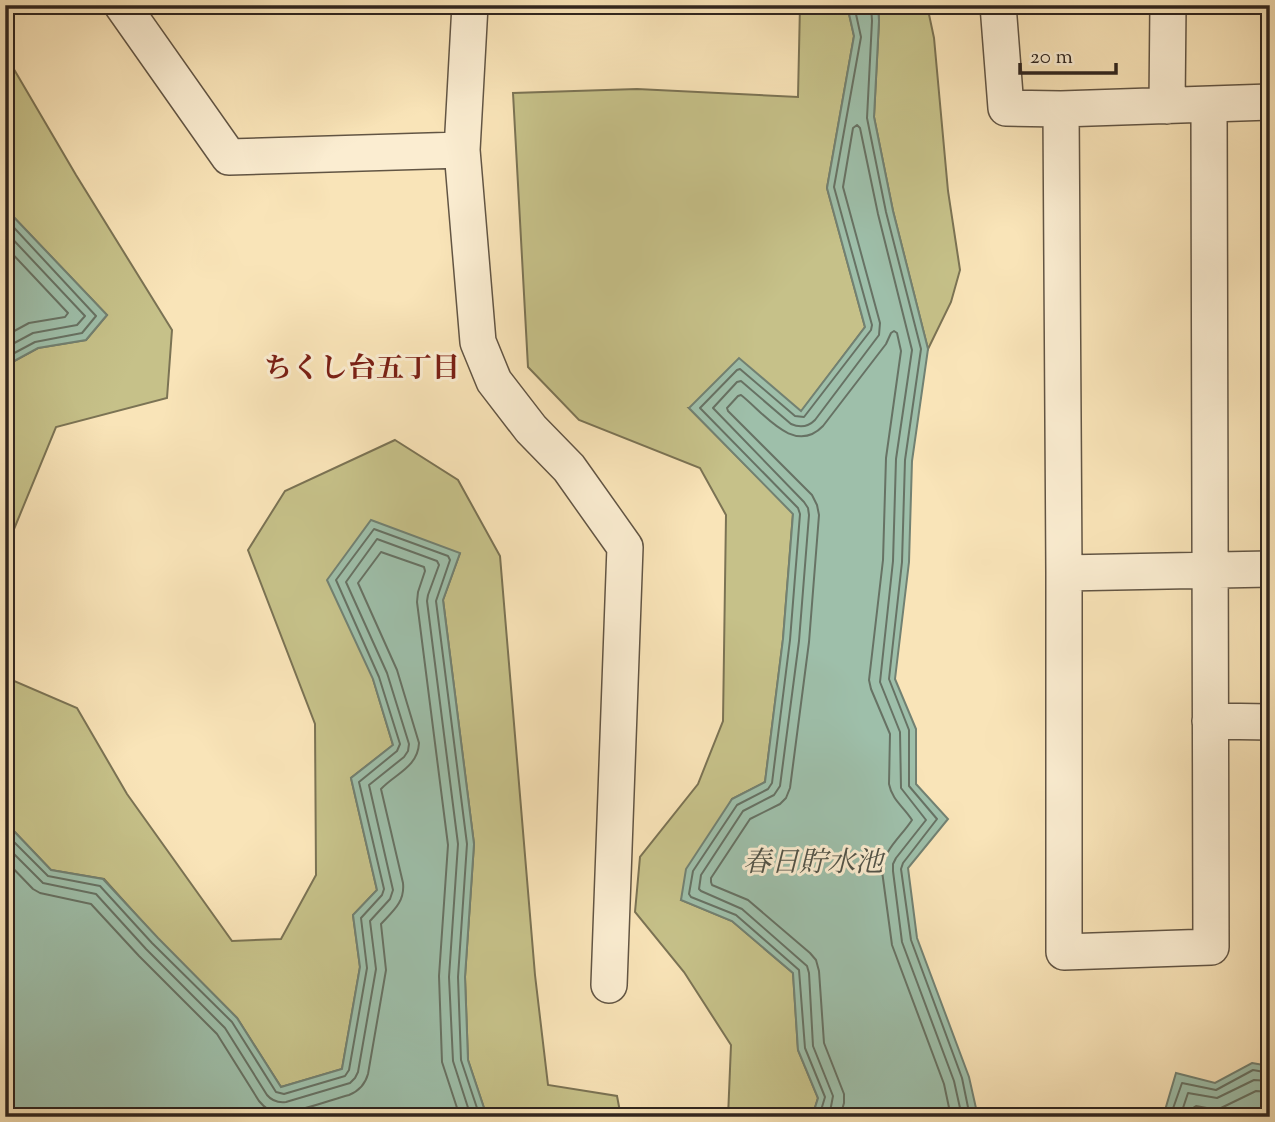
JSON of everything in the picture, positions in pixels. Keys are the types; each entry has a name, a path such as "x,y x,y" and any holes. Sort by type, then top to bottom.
{"street":[{"path":"122,5 229,157 462,150"},
{"path":"470,5 462,150 478,342 494,381 531,429 569,468 625,547 609,985"},
{"path":"998,5 1006,108 1060,109 1270,102"},
{"path":"1167,106 1168,5"},
{"path":"1060,109 1064,952 1211,947 1209,105"},
{"path":"1064,573 1270,569"},
{"path":"1210,721 1270,722"}],"shaded area":[{"path":"800,5 847,5 854,36 827,188 865,327 801,412 689,408 793,513 783,639 765,782 732,799 681,900 732,921 793,973 798,1050 818,1098 812,1117 728,1117 731,1045 684,972 635,912 640,857 698,784 723,721 726,515 700,468 579,420 528,367 513,93 637,89 798,97"},
{"path":"878,5 927,5 934,38 948,191 960,270 951,302 928,349 893,211 874,117"},
{"path":"5,54 172,330 167,398 56,427 5,551 5,366 38,348 86,340 107,315 5,208"},
{"path":"395,440 458,480 500,556 535,975 548,1085 617,1096 621,1117 487,1117 468,1060 465,977 474,844 443,600 460,553 373,679 393,745 351,778 377,890 353,915 360,967 342,1069 281,1087 237,1018 157,938 104,879 51,870 9,826 5,769 5,677 77,708 127,794 232,941 281,939 316,875 315,724 248,550 285,491"}],"water":[{"name":"春日貯水池","path":"847,5 878,5 874,117 893,211 928,349 912,461 909,562 895,679 916,729 916,784 948,819 908,868 917,938 969,1077 978,1117 812,1117 818,1098 798,1050 793,973 732,921 681,900 686,869 732,799 765,782 783,639 793,514 689,408 739,358 801,411 865,327 827,188 854,36"},
{"path":"5,208 107,315 86,340 38,348 5,366"},
{"path":"371,520 460,553 443,600 474,844 465,977 468,1060 487,1117 5,1117 5,769 9,826 51,870 103,879 237,1018 281,1087 342,1069 360,967 353,915 377,890 351,778 393,745 373,679 327,580"},
{"path":"1252,1063 1270,1066 1270,1117 1163,1117 1176,1073 1215,1083"}],"district":[{"name":"ちくし台五丁目","path":"362,370"}]}
